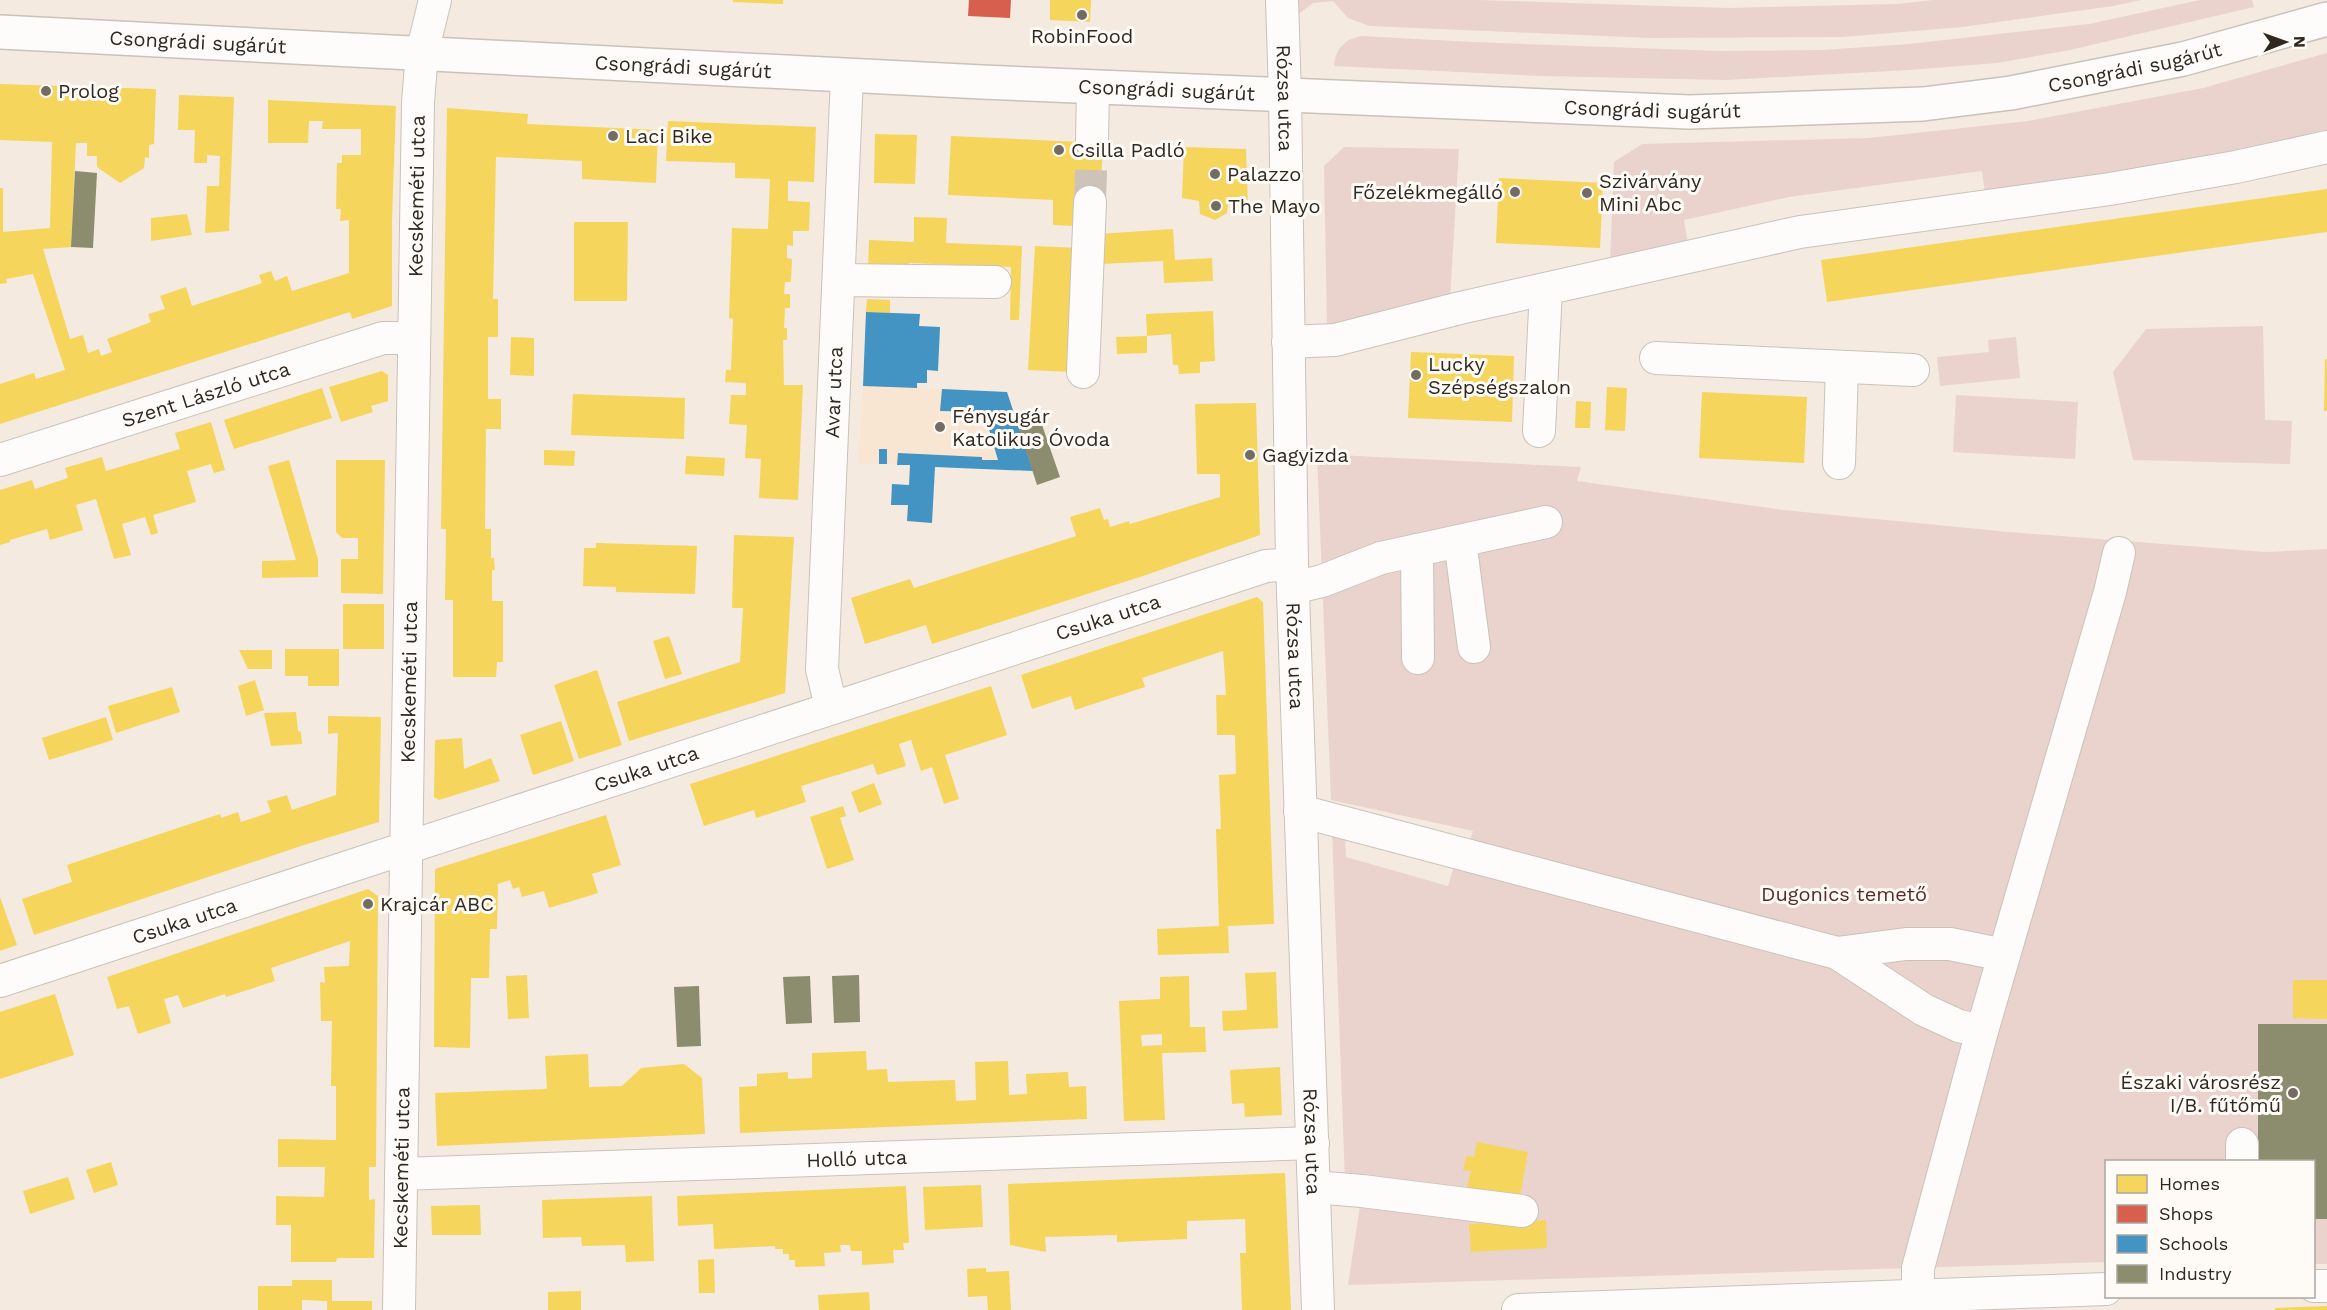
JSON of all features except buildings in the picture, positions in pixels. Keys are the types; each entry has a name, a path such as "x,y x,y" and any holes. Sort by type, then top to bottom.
{"main road":[{"name":"Csongrádi sugárút","path":"0,32 847,76 1689,112 1923,104 2011,93 2183,59 2327,20"}],"street":[{"name":"Kecskeméti utca","path":"399,1310 418,102 422,53 435,0"},
{"name":"Rózsa utca","path":"1282,0 1292,576 1318,1310"},
{"name":"Avar utca","path":"831,706 822,669 847,76"},
{"path":"1092,142 1093,87"},
{"path":"1288,342 1335,340 1460,308 1800,232 2102,191 2236,167 2327,147"},
{"path":"1083,372 1090,202"},
{"path":"838,280 995,282"},
{"path":"1539,431 1546,289"},
{"name":"Szent László utca","path":"0,460 383,338 414,338"},
{"path":"1656,358 1913,370"},
{"path":"1839,463 1842,367"},
{"name":"Csuka utca","path":"0,981 405,850 831,706 1266,566 1292,576 1322,581 1381,558 1546,522"},
{"path":"1460,541 1474,647"},
{"path":"1417,550 1418,658"},
{"path":"1898,1301 1918,1268 1982,1031 2110,592 2119,553"},
{"path":"1300,811 1837,953 1923,1010 1959,1026 1982,1031"},
{"path":"1837,953 1906,944 1950,944 2004,955"},
{"name":"Holló utca","path":"401,1174 1313,1143"},
{"path":"1314,1187 1522,1211"},
{"path":"1518,1310 1898,1301 2105,1289"}],"shaded area":[{"name":"Fénysugár Katolikus Óvoda","path":"863,386 1007,392 1033,471 858,463"}],"green space":[{"path":"1296,0 1479,0 1728,8 1897,4 1933,0 2141,0 1962,27 1842,37 1649,38 1370,26 1348,18 1333,1 1313,3 1297,15"},
{"path":"2200,0 2252,0 2254,7 2070,50 1997,63 1909,70 1726,80 1541,76 1334,66 1336,55 1342,46 1361,36 1720,51 1823,50 1909,44 2089,24"},
{"path":"2327,53 2327,131 2219,155 1985,194 1982,171 1789,197 1684,220 1688,244 1610,262 1614,162 1642,144 1869,138 2028,121 2203,88"},
{"path":"1344,147 1459,149 1450,299 1327,326 1324,166"},
{"path":"2263,326 2265,420 2292,421 2290,464 2133,460 2113,372 2146,329"},
{"path":"2016,337 2020,378 1940,386 1937,357 1989,352 1988,340"},
{"path":"1956,395 2078,402 2075,459 1953,452"},
{"name":"Dugonics temető","path":"1317,454 1581,467 1577,481 1783,510 2009,532 2266,552 2327,549 2327,1264 2315,1264 2315,1160 2105,1160 2105,1262 1348,1285 1363,1186 1345,1181 1332,831 1345,835 1346,857 1448,886 1456,860 1465,856 1473,831 1331,800"}],"tunnel":[{"path":"1090,202 1092,142"}],"place":[{"name":"RobinFood","path":"1082,15"},
{"name":"Prolog","path":"46,91"},
{"name":"Laci Bike","path":"613,136"},
{"name":"Csilla Padló","path":"1059,150"},
{"name":"Palazzo","path":"1215,174"},
{"name":"Főzelékmegálló","path":"1515,192"},
{"name":"Szivárvány Mini Abc","path":"1587,193"},
{"name":"The Mayo","path":"1216,206"},
{"name":"Lucky Szépségszalon","path":"1416,375"},
{"name":"Fénysugár Katolikus Óvoda","path":"940,427"},
{"name":"Gagyizda","path":"1250,455"},
{"name":"Krajcár ABC","path":"368,904"},
{"name":"Északi városrész I/B. fűtőmű","path":"2293,1093"}]}
